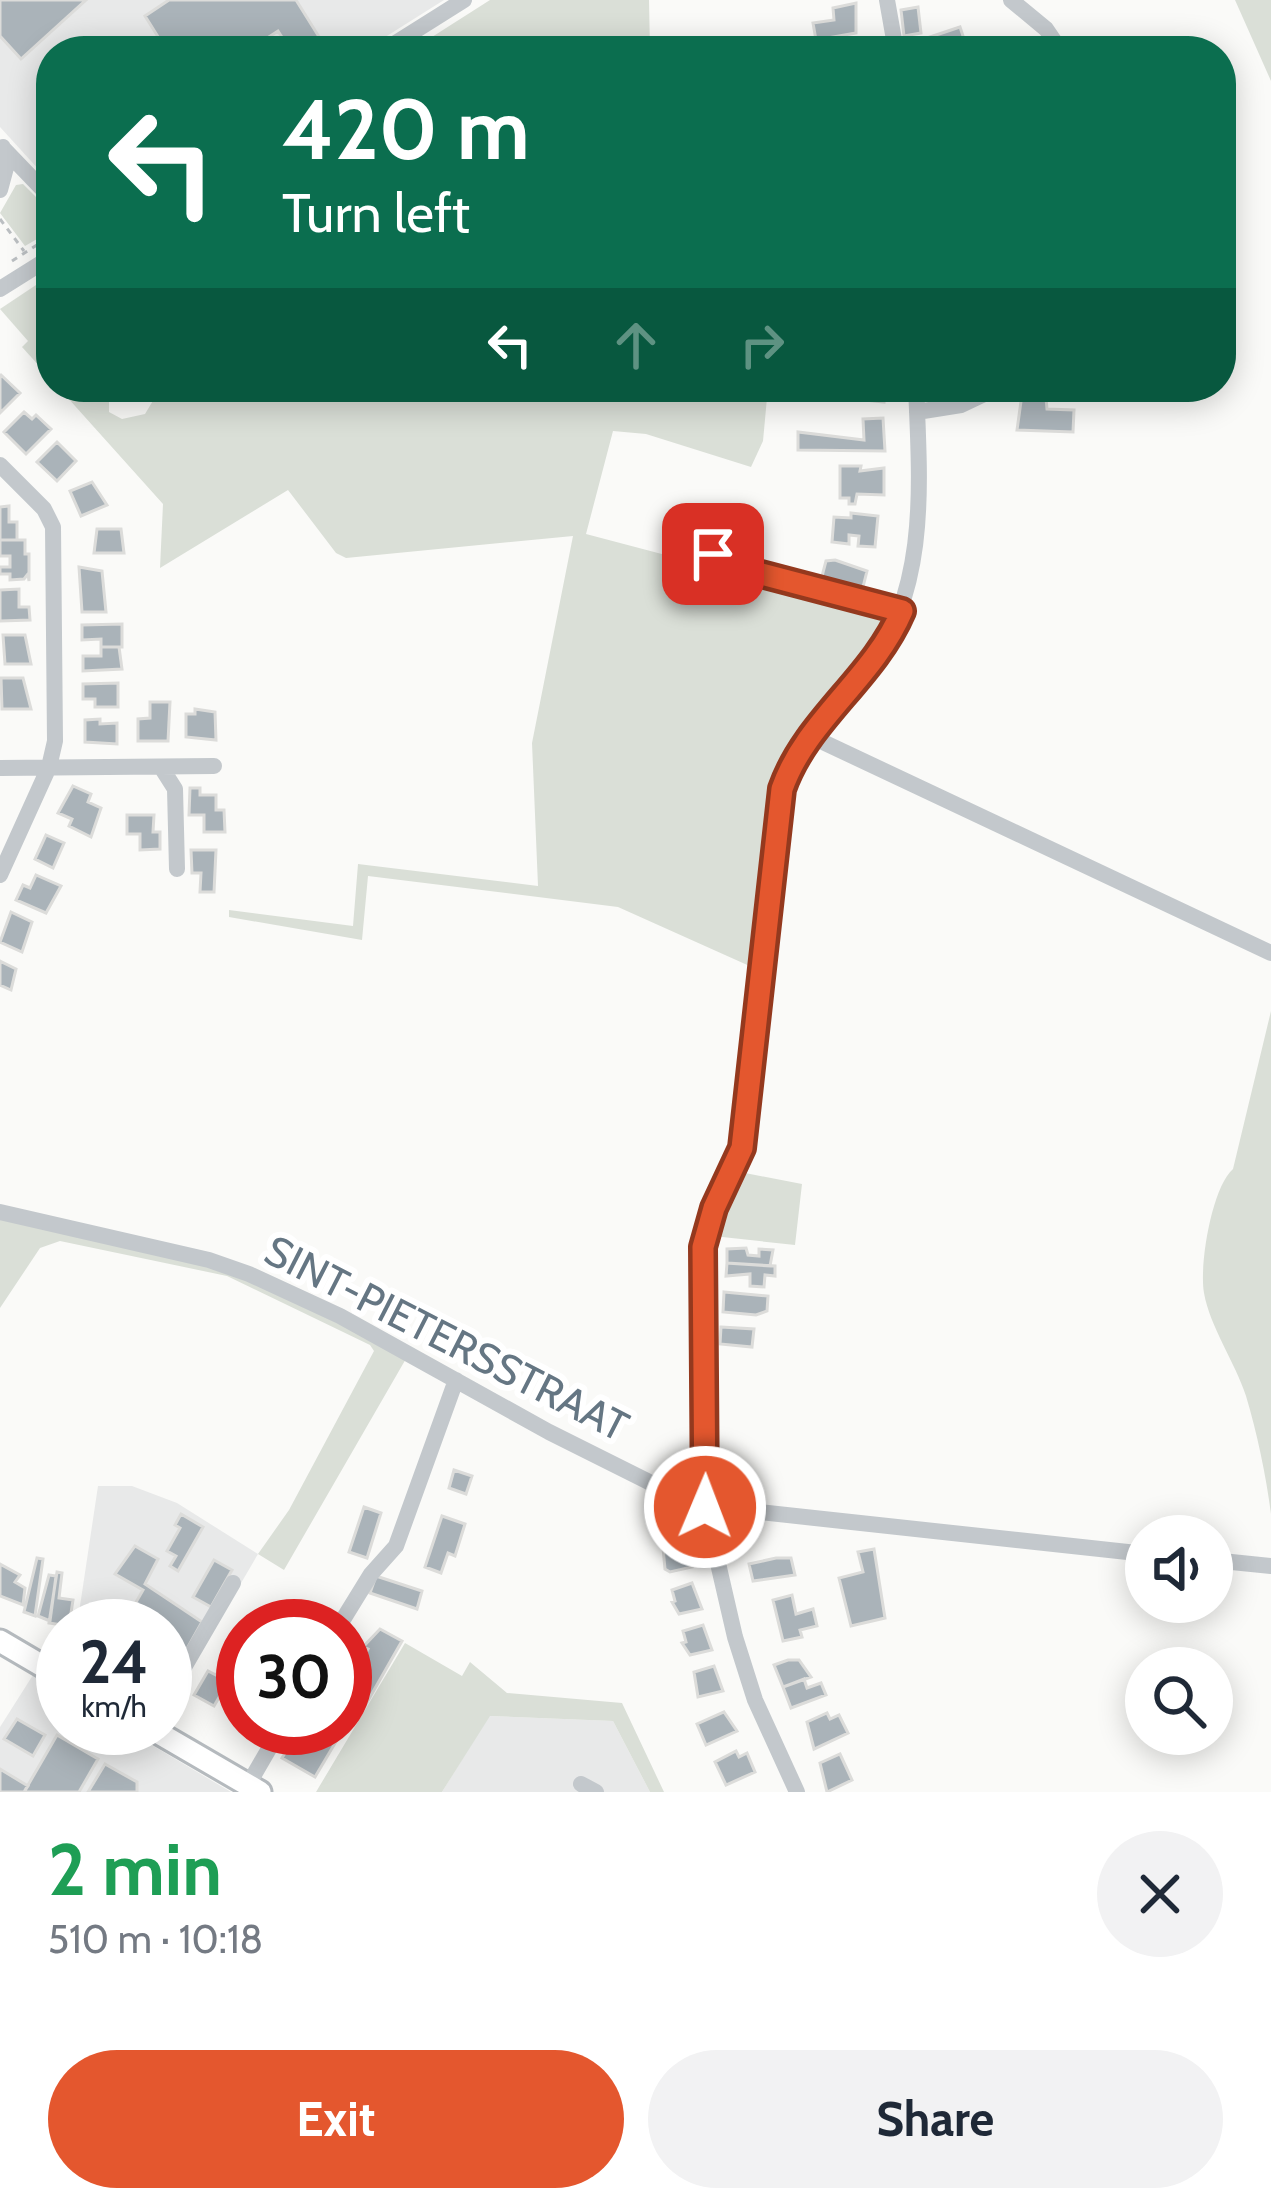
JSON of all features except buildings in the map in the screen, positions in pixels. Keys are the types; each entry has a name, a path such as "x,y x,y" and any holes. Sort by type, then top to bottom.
{"main road":[{"path":"0,1641 36,1662"},
{"path":"192,1752 254,1788"}],"street":[{"path":"407,36 464,0"},
{"path":"887,0 893,36"},
{"path":"1011,0 1051,36"},
{"path":"0,190 7,164 2,145"},
{"path":"2,145 36,182"},
{"path":"0,289 36,266"},
{"path":"797,1792 748,1679 705,1507 703,1247 714,1208 742,1148 782,789 791,764 867,671 902,611 918,522 917,402"},
{"path":"917,412 967,402"},
{"path":"0,875 49,767 55,741 53,527 44,509 2,470"},
{"path":"688,546 713,554 727,565 902,611"},
{"path":"813,733 825,743 1271,953"},
{"path":"161,766 175,789 177,868"},
{"path":"0,767 214,766"},
{"name":"SINT-PIETERSSTRAAT","path":"0,1212 208,1260 249,1274 340,1316 581,1449 705,1507 1125,1552"},
{"path":"356,1599 396,1546 456,1380"},
{"path":"1233,1562 1271,1566"},
{"path":"192,1653 233,1583"},
{"path":"254,1788 268,1755"}],"path":[{"path":"0,219 25,253"},
{"path":"0,269 36,246"}],"shaded area":[{"path":"0,0 444,0 387,36 36,36 36,167 0,127"},
{"path":"490,0 649,0 650,36 434,36"},
{"path":"1235,0 1271,0 1271,81"},
{"path":"23,184 36,197 36,240 25,246 0,213 16,185"},
{"path":"36,285 36,362 22,347 28,341 0,309"},
{"path":"71,402 109,402 109,412 122,419 145,414 152,402 767,402 763,441 751,467 646,434 613,431 586,534 893,615 873,656 786,760 773,811 754,968 618,907 368,876 362,940 229,917 229,910 353,926 358,864 538,886 532,743 573,536 346,558 336,553 288,490 160,568 163,504"},
{"path":"1271,1011 1271,1514 1246,1396 1212,1319 1203,1280 1213,1209 1233,1169"},
{"path":"740,1172 802,1184 795,1245 713,1236 726,1194"},
{"path":"0,1217 227,1269 407,1357 284,1570 258,1554 289,1510 374,1351 370,1345 227,1276 60,1241 40,1248 0,1308"},
{"path":"98,1486 132,1486 177,1503 258,1554 232,1599 216,1599 216,1626 192,1667 192,1599 81,1599"},
{"path":"405,1643 462,1676 470,1662 507,1693 622,1703 664,1792 650,1792 613,1721 490,1716 442,1792 316,1792 338,1755 372,1755 372,1698"},
{"path":"33,1675 36,1755 169,1755 231,1792 0,1792 0,1727"},
{"path":"489,1716 613,1721 650,1792 442,1792"}],"route":[{"path":"705,1507 703,1247 714,1208 742,1148 754,1003 782,789 804,743 867,671 902,611 727,565 713,554"}]}
